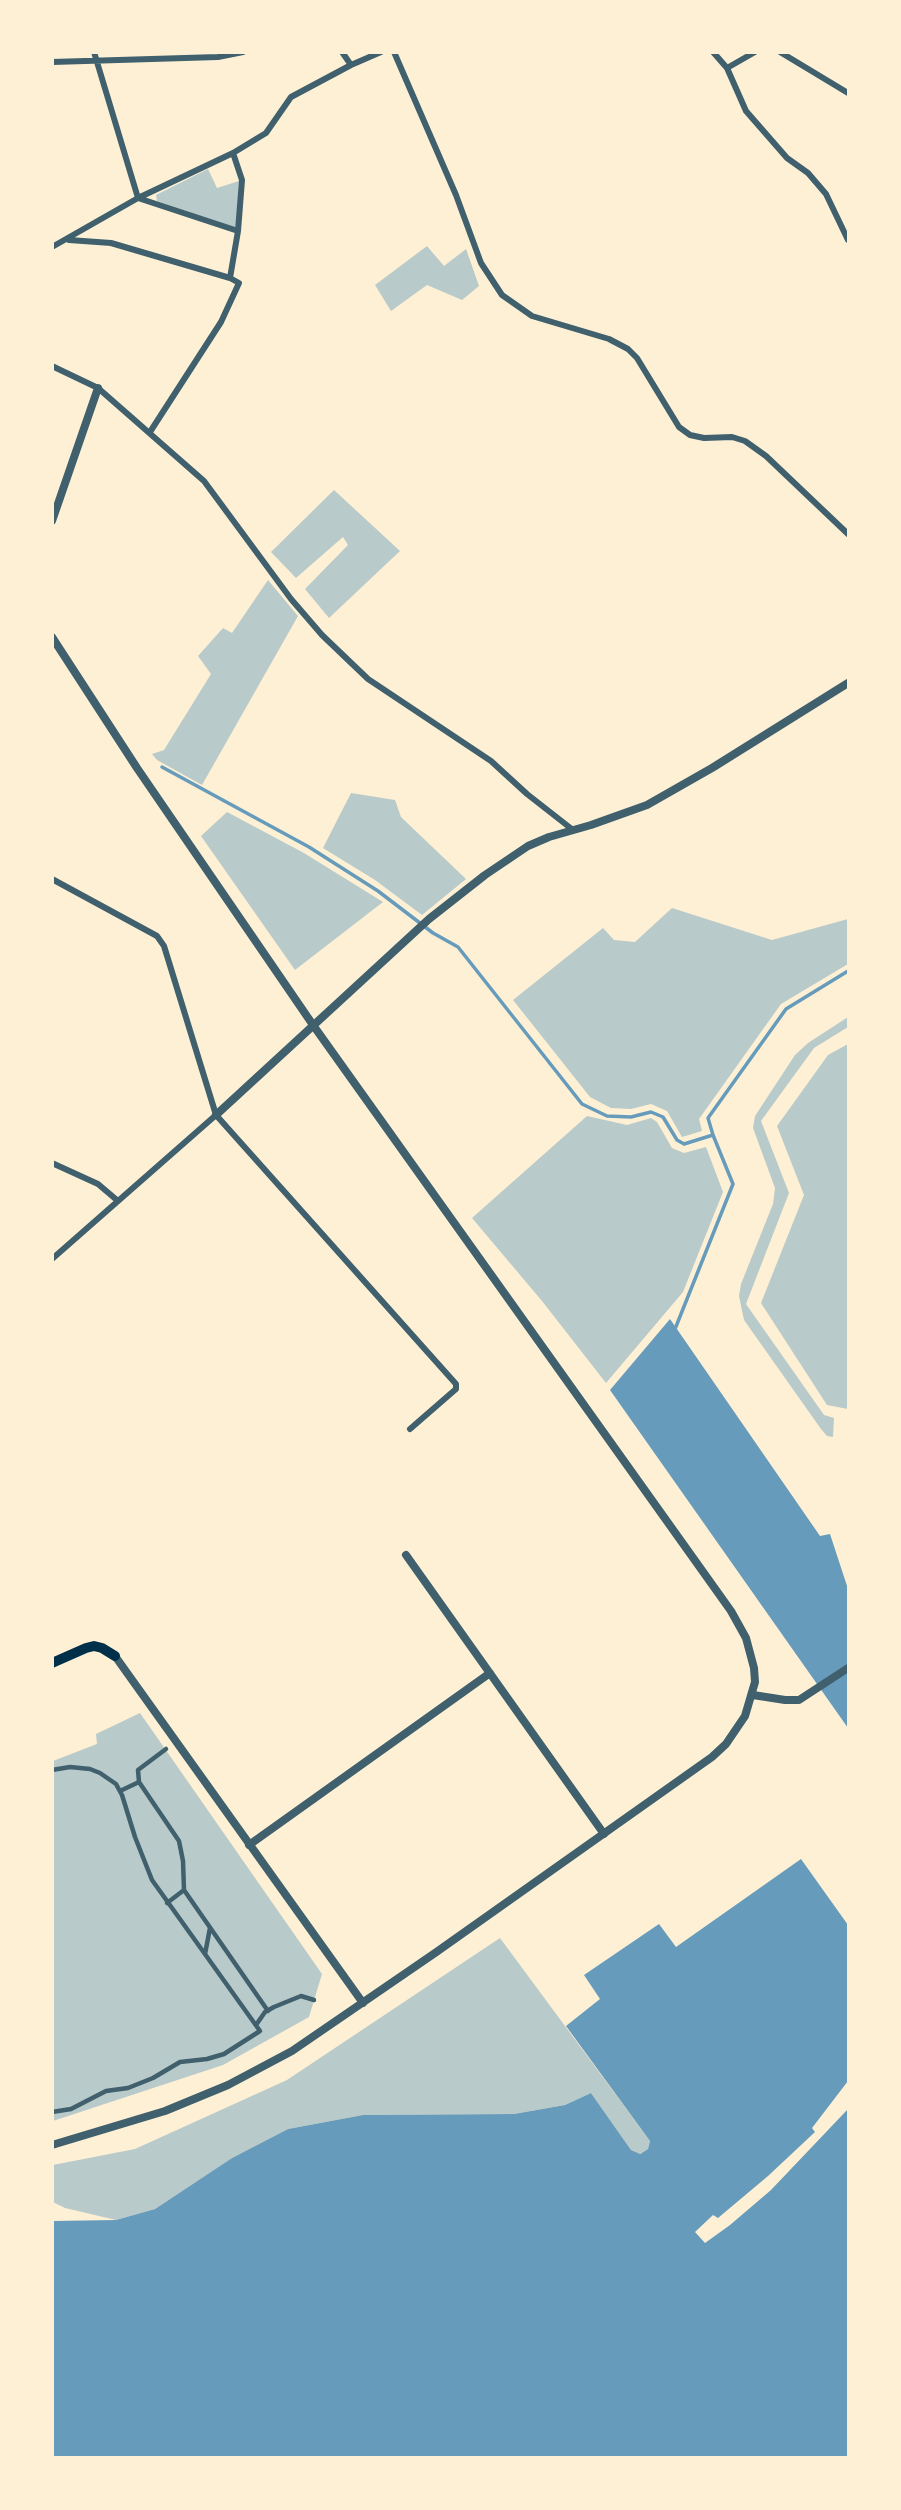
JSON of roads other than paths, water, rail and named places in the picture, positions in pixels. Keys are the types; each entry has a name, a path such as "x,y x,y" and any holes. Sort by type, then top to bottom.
{"highway":[{"path":"52,1663 94,1646 115,1656"}],"street":[{"path":"52,62 95,56 218,57 243,52"},
{"path":"342,52 351,65"},
{"path":"52,247 138,198 233,153 266,133 291,97 381,52"},
{"path":"394,52 456,195 481,262 502,295 532,316 609,339 628,349 637,358 679,427 690,435 704,438 732,437 744,441 766,456 849,534"},
{"path":"713,52 727,68 746,111 787,158 808,173 826,194 849,240"},
{"path":"727,68 755,52"},
{"path":"780,52 849,93"},
{"path":"95,56 138,198"},
{"path":"230,278 238,231 242,180 233,153"},
{"path":"138,198 238,231"},
{"path":"68,240 111,243 239,283 221,322 150,432"},
{"path":"52,366 98,388 204,481 291,599 322,635 368,679 491,761 573,830"},
{"path":"52,521 98,388"},
{"path":"52,637 137,768 313,1025 731,1611 746,1638 755,1682 745,1716 726,1744 691,1773 292,2051 228,2085 129,2123 52,2145"},
{"path":"52,1259 216,1115 429,919 485,875 528,846 647,805 849,683"},
{"path":"52,879 157,936 164,946 216,1115 456,1384 456,1389 410,1429"},
{"path":"52,1163 98,1184 118,1201"},
{"path":"406,1555 604,1834"},
{"path":"115,1656 363,2003"},
{"path":"753,1695 799,1700 849,1668"},
{"path":"249,1845 490,1673"},
{"path":"166,1749 138,1770 139,1783 179,1840 184,1890 268,2011"},
{"path":"52,1770 71,1766 90,1769 116,1784 152,1880 260,2031 225,2054 180,2062 153,2078 128,2088 106,2091 71,2109 52,2112"},
{"path":"120,1791 139,1783"},
{"path":"167,1903 184,1890"},
{"path":"205,1955 210,1927"},
{"path":"256,2025 268,2011 301,1996 314,2000"}],"water":[{"path":"670,1319 820,1536 830,1534 848,1589 848,1728 610,1390"},
{"path":"801,1859 848,1925 848,2081 812,2128 815,2132 718,2218 713,2215 695,2232 705,2243 730,2225 771,2190 848,2109 848,2457 53,2457 53,2221 116,2220 155,2209 232,2158 288,2129 363,2115 514,2114 565,2105 591,2093 631,2150 640,2154 648,2149 650,2141 566,2026 600,1999 584,1975 659,1924 676,1947"}],"waterway":[{"path":"162,767 309,847 378,891 433,933 458,947 582,1104 607,1116 631,1117 651,1112 663,1117 677,1140 684,1144 713,1135 733,1184 675,1329"},
{"path":"713,1135 708,1118 786,1009 848,971"}]}
